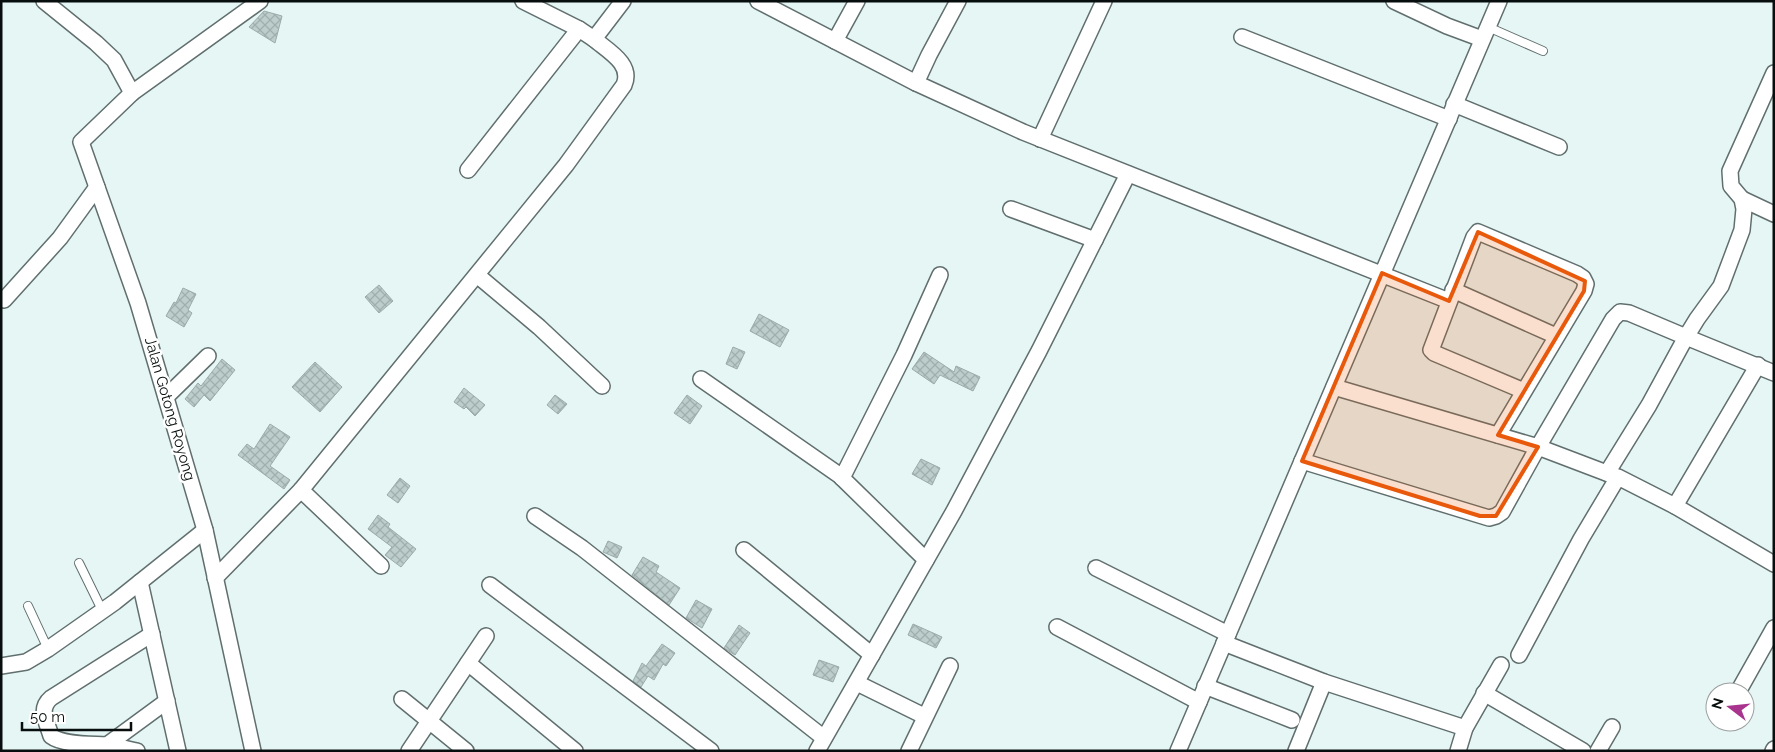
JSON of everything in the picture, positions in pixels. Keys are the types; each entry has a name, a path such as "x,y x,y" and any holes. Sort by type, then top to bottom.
{"street":[{"path":"44,1 114,60 132,93 260,1"},
{"path":"215,578 301,490 566,165 624,85 627,71 622,64 594,39 580,28 523,1"},
{"path":"594,39 623,1"},
{"path":"758,1 916,83 1040,139 1382,274 1451,296 1556,336"},
{"path":"835,41 857,1"},
{"path":"916,83 958,1"},
{"path":"1040,139 1104,1"},
{"path":"1394,1 1447,26 1485,33"},
{"path":"1178,751 1498,1"},
{"path":"468,170 580,28"},
{"path":"1242,37 1448,119"},
{"path":"1774,73 1730,171 1731,186 1742,199 1774,214"},
{"name":"Jalan Gotong Royong","path":"132,93 81,142 138,303 205,530 253,751"},
{"path":"1454,104 1559,147"},
{"path":"535,516 590,554 820,744 857,683 926,560 1030,368 1128,174"},
{"path":"4,300 60,238 97,187"},
{"path":"1519,655 1686,337 1696,319 1721,286 1742,230 1744,209 1742,199"},
{"path":"1011,209 1095,240"},
{"path":"1498,435 1584,291 1585,281 1577,274 1480,231 1476,233 1431,350 1434,353 1524,391"},
{"path":"477,274 539,327 602,386"},
{"path":"842,478 904,354 940,275"},
{"path":"1302,461 1489,518 1502,512 1538,447 1617,314 1620,312 1629,313 1774,373"},
{"path":"166,397 208,356"},
{"path":"1675,506 1758,365"},
{"path":"701,379 842,478 926,560"},
{"path":"1334,386 1538,447 1613,475 1675,506 1774,564"},
{"path":"301,490 381,566"},
{"path":"1,666 26,662 48,649 140,582 205,530"},
{"path":"744,550 872,654"},
{"path":"1096,568 1226,638 1324,682 1465,728"},
{"path":"140,582 178,751"},
{"path":"490,584 711,751"},
{"path":"1057,626 1198,702"},
{"path":"1744,682 1774,628"},
{"path":"137,751 107,745 81,744 52,737 43,711 44,706 51,698 152,634"},
{"path":"409,751 486,636"},
{"path":"468,663 574,750"},
{"path":"1458,751 1465,728 1501,665"},
{"path":"909,751 924,716 950,666"},
{"path":"1296,751 1324,682"},
{"path":"857,683 924,716"},
{"path":"1205,686 1292,720"},
{"path":"1484,694 1583,751"},
{"path":"402,699 466,751"},
{"path":"107,745 167,701"},
{"path":"1598,751 1612,727"}],"lane":[{"path":"1485,33 1543,51"},
{"path":"79,563 102,610"},
{"path":"28,606 48,649"}],"highlighted area":[{"path":"1478,232 1585,281 1584,291 1498,435 1538,447 1496,516 1480,516 1302,461 1382,273 1449,301"}],"building":[{"path":"264,11 282,16 275,43 249,27"},
{"path":"379,285 393,301 379,313 365,297"},
{"path":"183,288 196,294 188,310 192,313 184,327 166,316 174,302 176,303"},
{"path":"759,314 789,330 780,347 750,331"},
{"path":"733,347 745,352 737,369 726,364"},
{"path":"924,352 954,372 956,366 980,377 973,391 940,375 934,384 912,369"},
{"path":"222,359 235,370 210,401 204,395 194,407 185,399 198,383 201,386"},
{"path":"315,362 342,387 320,412 292,387"},
{"path":"464,388 485,405 475,416 466,407 464,409 454,402"},
{"path":"555,395 567,404 558,414 547,405"},
{"path":"687,395 702,406 690,424 674,413"},
{"path":"270,424 290,437 270,466 290,480 284,489 238,455 247,444 254,449"},
{"path":"921,459 940,468 932,485 912,474"},
{"path":"400,478 410,486 398,503 387,495"},
{"path":"378,515 390,524 388,527 416,549 401,567 385,555 392,547 368,529"},
{"path":"608,541 622,547 617,558 603,552"},
{"path":"643,557 659,566 656,572 680,588 669,605 632,575"},
{"path":"696,600 712,609 702,628 686,618"},
{"path":"913,624 942,637 936,648 908,635"},
{"path":"739,625 750,633 735,655 724,648"},
{"path":"662,644 675,653 666,666 663,664 654,680 648,676 641,687 633,681 642,663 646,666"},
{"path":"819,660 839,667 833,682 813,675"}]}
